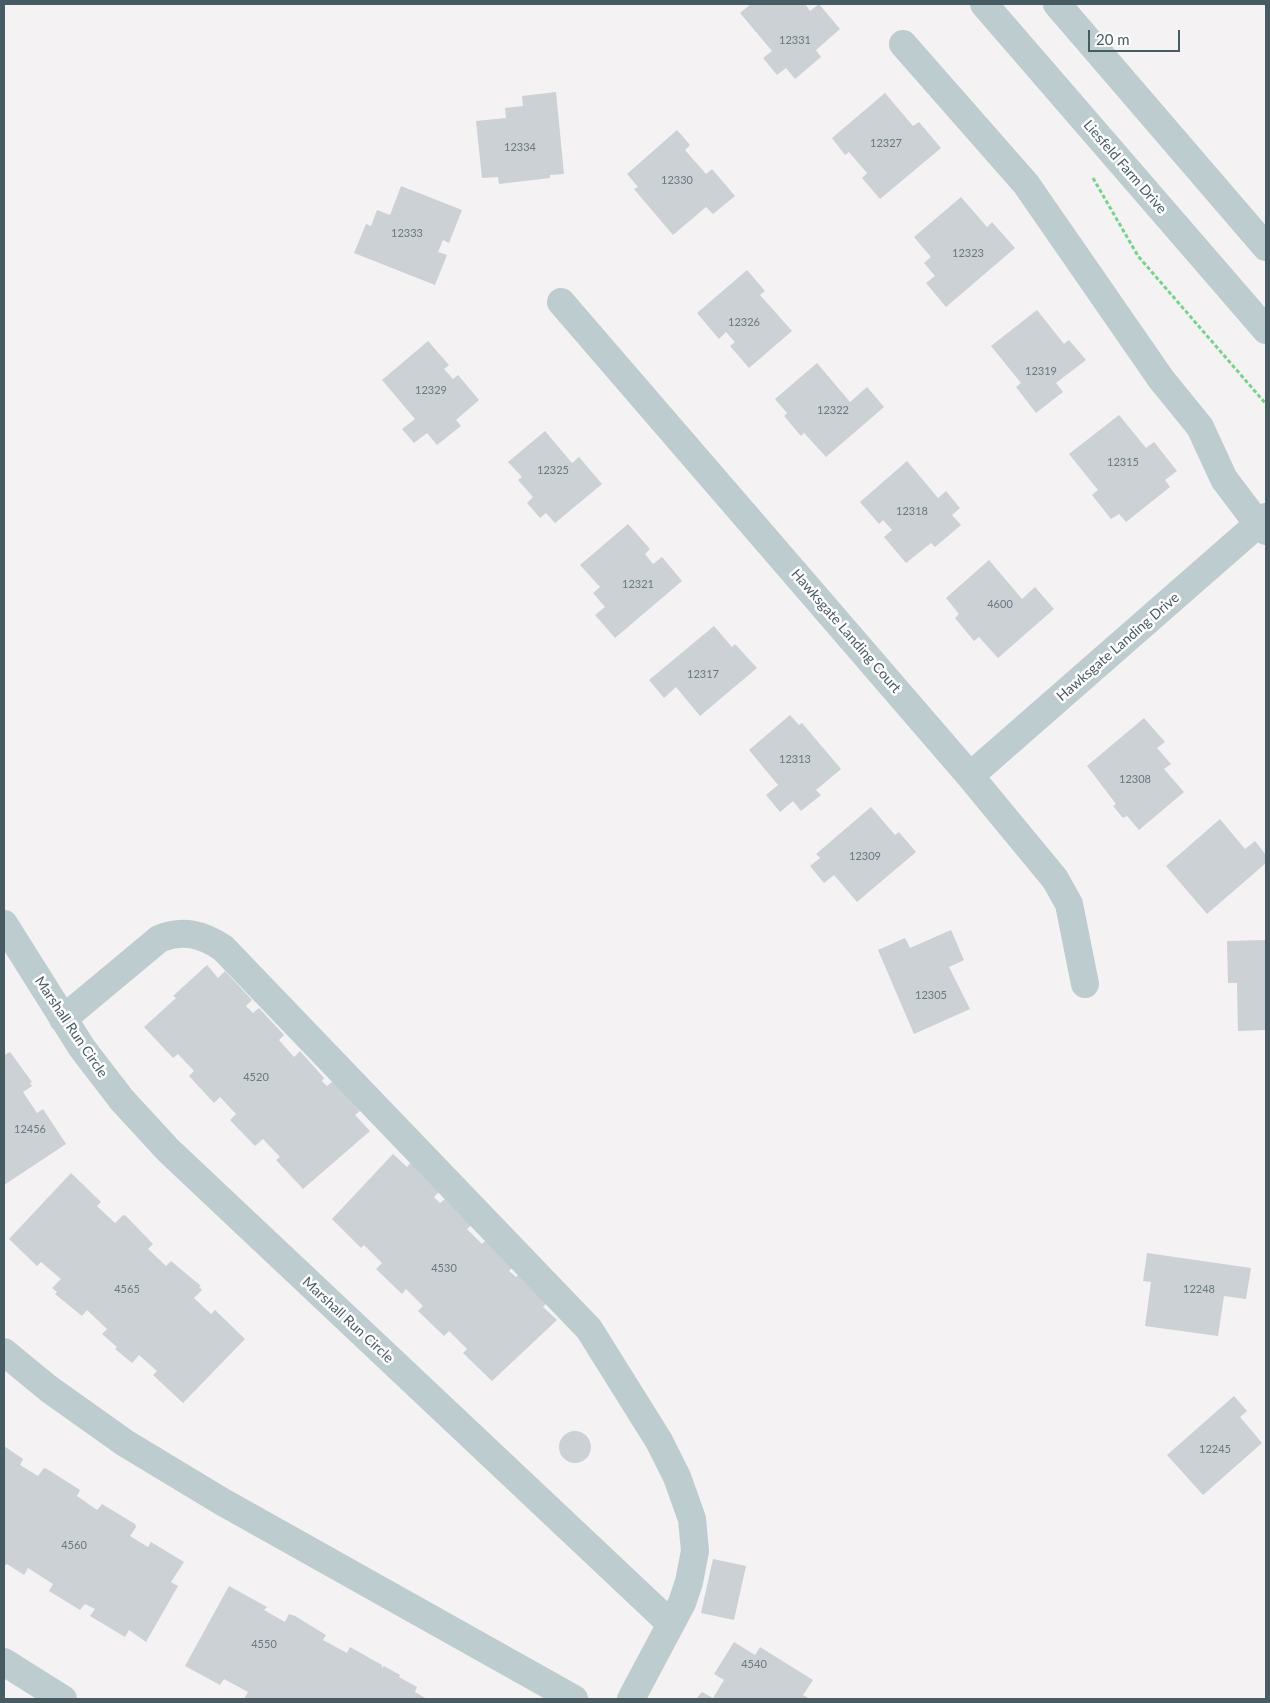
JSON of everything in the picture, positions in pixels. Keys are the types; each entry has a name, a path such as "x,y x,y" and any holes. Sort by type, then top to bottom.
{"street":[{"name":"Liesfeld Farm Drive","path":"984,4 1266,330"},
{"path":"1057,4 1266,247"},
{"path":"903,44 1026,184 1161,380 1200,427 1224,479 1264,524"},
{"name":"Hawksgate Landing Court","path":"561,302 970,776 1055,879 1069,904 1085,984"},
{"name":"Hawksgate Landing Drive","path":"970,776 1264,524"},
{"name":"Marshall Run Circle","path":"4,924 82,1048 122,1100 168,1150 671,1624"},
{"path":"63,1019 159,939 173,933 192,934 208,939 223,948 589,1329 611,1361 659,1441 677,1477 692,1519 695,1551 691,1575 682,1603 631,1699"},
{"path":"4,1352 48,1389 133,1448 221,1501 574,1699"},
{"path":"4,1662 63,1699"}],"path":[{"path":"1090,174 1138,256 1266,404"}],"building":[{"path":"751,4 805,4 810,11 819,4 840,29 816,50 821,57 795,79 786,68 777,75 763,58 772,51 740,13"},
{"path":"556,92 564,174 550,175 550,178 499,184 498,177 482,178 476,121 506,118 505,108 523,106 522,96"},
{"path":"885,93 913,126 919,122 941,148 880,199 862,178 867,173 849,152 845,155 832,138"},
{"path":"677,130 690,145 685,150 706,174 712,169 735,196 713,214 706,207 673,235 634,189 638,187 627,174"},
{"path":"401,186 462,210 449,243 443,240 438,252 447,255 435,285 354,253 366,224 371,226 377,210 390,215"},
{"path":"961,197 987,227 992,222 1015,248 946,307 926,283 935,276 924,263 931,257 914,237"},
{"path":"747,270 765,291 760,295 792,331 749,368 730,346 735,342 726,332 719,339 697,313"},
{"path":"1037,310 1064,344 1069,340 1086,360 1056,383 1063,392 1036,413 1016,387 1021,383 991,346"},
{"path":"428,341 449,365 444,369 453,379 458,375 479,400 456,420 461,426 437,445 427,433 414,443 402,429 415,419 382,380"},
{"path":"817,363 850,402 867,387 884,407 826,457 804,433 801,436 784,416 787,413 775,399"},
{"path":"1119,415 1146,448 1154,442 1177,471 1165,480 1170,487 1126,522 1119,514 1111,519 1092,495 1098,490 1069,454"},
{"path":"545,431 572,463 579,457 602,484 555,523 546,513 540,518 527,503 533,497 518,480 522,477 508,462"},
{"path":"907,461 938,498 946,491 960,508 952,515 961,525 935,547 931,543 906,563 884,537 892,530 883,520 879,524 860,502"},
{"path":"628,524 650,549 645,554 653,564 662,557 682,581 615,638 595,615 605,607 593,593 600,587 580,565"},
{"path":"989,560 1022,599 1035,587 1054,609 998,658 979,637 974,641 955,618 959,614 946,598"},
{"path":"714,626 732,647 735,644 757,668 700,716 676,687 664,698 649,680"},
{"path":"790,715 799,725 802,723 841,769 816,790 821,795 801,811 793,801 780,812 766,795 778,785 749,750"},
{"path":"1144,718 1165,742 1157,748 1171,764 1164,769 1184,792 1139,830 1127,816 1123,818 1113,806 1116,804 1087,766"},
{"path":"871,807 895,835 899,832 916,852 857,902 834,875 824,883 810,866 820,858 816,854"},
{"path":"1220,819 1245,849 1255,841 1266,855 1266,863 1207,914 1166,866"},
{"path":"951,930 964,960 949,967 970,1009 914,1034 878,950 905,938 910,948"},
{"path":"1266,940 1266,1030 1238,1031 1237,983 1228,983 1227,941"},
{"path":"207,965 218,978 225,971 252,1000 246,1006 253,1013 259,1008 284,1035 279,1040 294,1057 300,1051 324,1078 322,1081 327,1086 333,1081 360,1111 355,1115 370,1131 303,1189 276,1160 280,1157 263,1139 255,1146 230,1120 236,1114 220,1097 214,1103 189,1076 194,1071 178,1054 173,1058 144,1027 176,998 173,996"},
{"path":"10,1052 32,1082 30,1083 32,1086 23,1092 37,1113 43,1109 66,1144 4,1185 4,1055"},
{"path":"393,1154 407,1167 411,1162 440,1191 434,1197 440,1203 445,1199 472,1225 467,1229 482,1244 485,1241 513,1267 509,1271 516,1277 521,1272 549,1301 543,1307 557,1320 492,1381 463,1353 467,1349 449,1331 444,1336 418,1311 423,1306 406,1289 402,1294 376,1269 382,1263 364,1245 361,1248 332,1219"},
{"path":"71,1173 101,1202 97,1206 115,1223 123,1215 126,1216 153,1244 148,1249 166,1266 171,1261 201,1286 199,1287 202,1290 194,1298 211,1314 215,1310 245,1339 183,1403 153,1375 157,1371 139,1355 132,1363 115,1349 117,1347 102,1334 107,1329 87,1310 82,1316 55,1294 57,1292 52,1288 61,1279 41,1262 37,1266 9,1239"},
{"path":"1147,1253 1251,1268 1246,1299 1224,1296 1218,1336 1145,1326 1151,1282 1143,1281"},
{"path":"1234,1396 1247,1411 1240,1417 1262,1443 1203,1495 1167,1455"},
{"path":"575,1431 586,1436 591,1447 586,1458 575,1463 564,1458 559,1447 564,1436"},
{"path":"4,1446 23,1459 20,1465 38,1476 44,1468 47,1469 80,1490 77,1496 97,1510 102,1504 135,1524 136,1527 130,1536 148,1547 151,1542 184,1562 171,1582 178,1586 146,1642 129,1630 125,1637 90,1616 95,1609 85,1604 80,1610 49,1591 53,1584 28,1568 24,1575 7,1564 4,1566"},
{"path":"713,1559 746,1566 734,1620 701,1613"},
{"path":"229,1586 267,1607 264,1610 285,1622 289,1614 295,1616 326,1635 323,1640 347,1653 350,1647 382,1665 382,1668 384,1666 400,1675 399,1677 417,1687 415,1692 427,1699 244,1699 248,1692 224,1679 220,1685 185,1666"},
{"path":"734,1642 755,1655 760,1647 813,1680 803,1695 810,1699 696,1699 702,1692 713,1698 724,1680 714,1674"}]}
